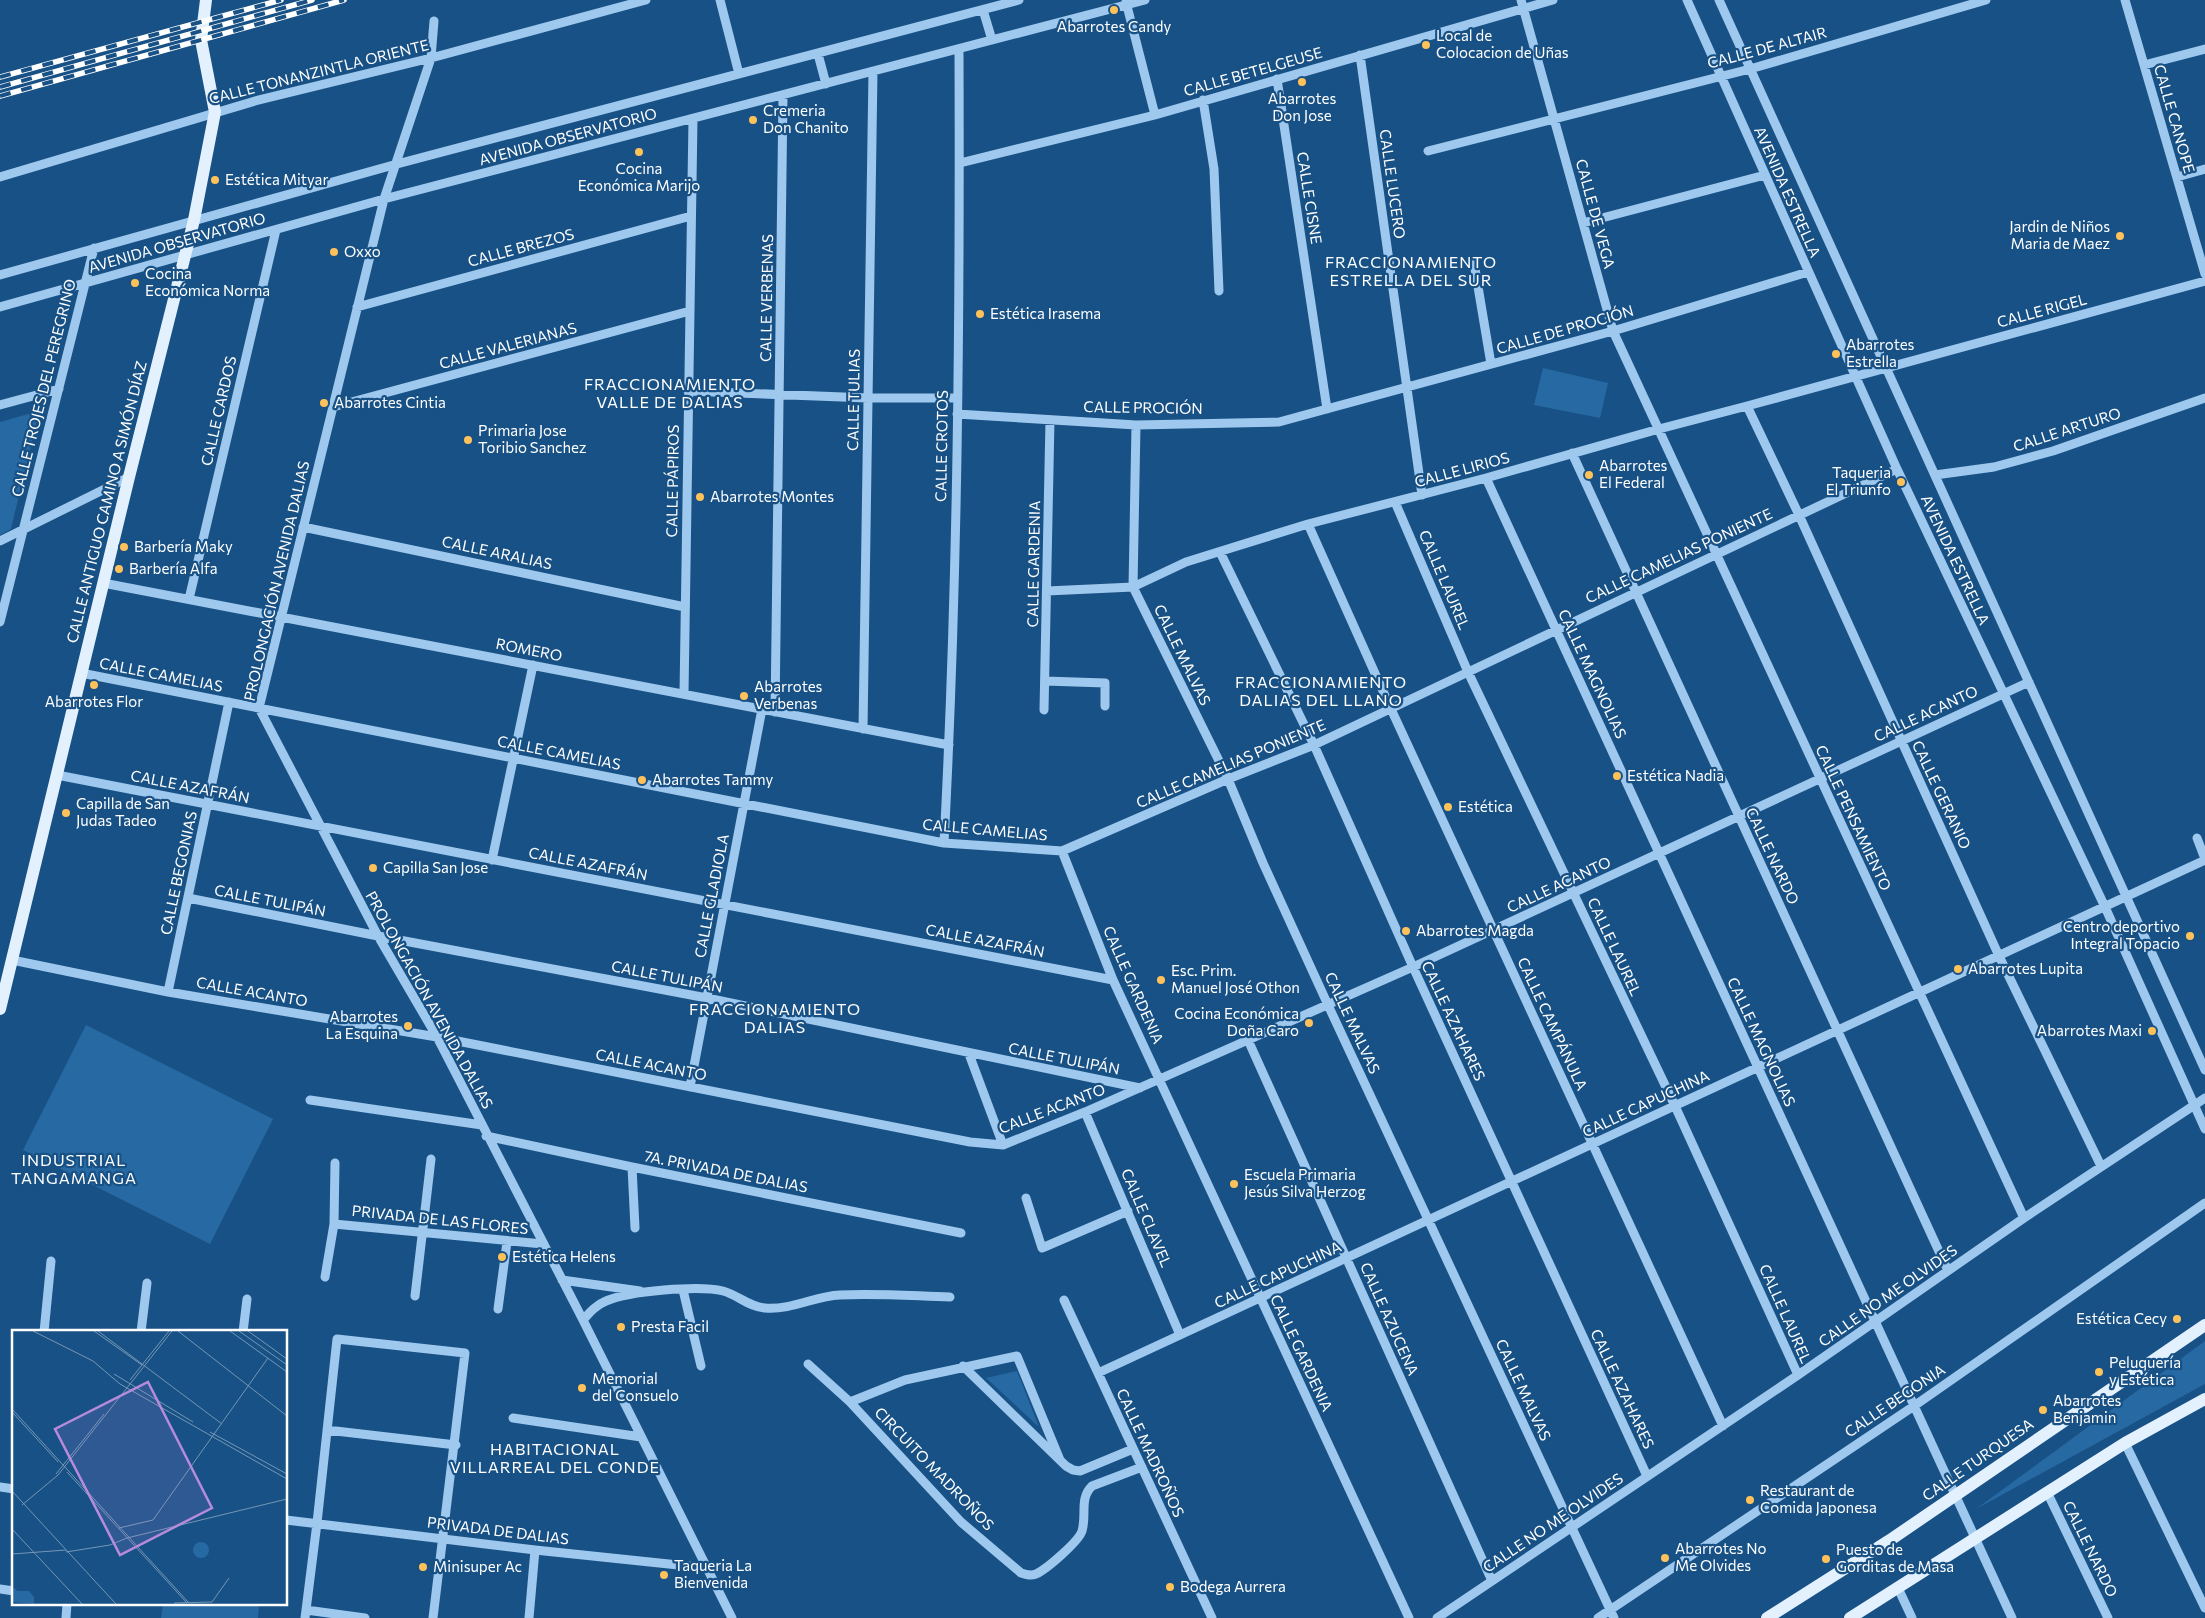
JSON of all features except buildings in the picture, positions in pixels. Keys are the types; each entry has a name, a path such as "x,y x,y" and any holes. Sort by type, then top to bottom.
{"main road":[{"name":"CALLE ANTIGUO CAMINO A SIMÓN DÍAZ","path":"0,1009 129,477 194,220 215,112 201,40 206,0"},
{"name":"CALLE TURQUESA","path":"1767,1618 1893,1538 2205,1325"},
{"path":"1850,1618 2125,1443 2205,1400"}],"street":[{"name":"CALLE TONANZINTLA ORIENTE","path":"0,177 215,112 431,58 646,0"},
{"path":"720,0 739,74"},
{"name":"AVENIDA OBSERVATORIO","path":"0,274 397,164 1019,0"},
{"name":"AVENIDA OBSERVATORIO","path":"0,307 384,199 959,49 1126,3 1145,0"},
{"name":"CALLE BETELGEUSE","path":"960,163 1155,115 1360,55 1522,4 1553,0"},
{"name":"AVENIDA ESTRELLA","path":"1687,0 1897,469 2002,694 2105,907 2205,1129"},
{"name":"AVENIDA ESTRELLA","path":"1719,0 2205,1070"},
{"name":"CALLE DE ALTAIR","path":"1428,150 1750,69 1986,0"},
{"name":"CALLE CANOPE","path":"2125,0 2205,274"},
{"path":"1126,3 1155,115"},
{"name":"CALLE DE VEGA","path":"1522,4 1613,331 1659,429"},
{"path":"983,10 992,40"},
{"name":"PROLONGACIÓN AVENIDA DALIAS","path":"434,21 431,58 384,199 259,708 378,936 437,1038 486,1136 583,1320 732,1618"},
{"name":"CALLE CROTOS","path":"944,843 949,745 957,414 960,163 959,49"},
{"path":"2144,65 2205,49"},
{"path":"818,54 826,84"},
{"name":"CALLE LUCERO","path":"1360,55 1422,495"},
{"name":"CALLE TULIAS","path":"864,729 873,71"},
{"name":"CALLE CISNE","path":"1277,79 1327,409"},
{"name":"CALLE VERBENAS","path":"775,712 784,95"},
{"path":"1203,100 1214,169 1219,291"},
{"name":"CALLE PÁPIROS","path":"684,694 693,119"},
{"path":"2177,178 2205,169"},
{"path":"1583,223 1765,175"},
{"name":"CALLE BREZOS","path":"357,307 691,216"},
{"name":"CALLE CARDOS","path":"189,599 276,230"},
{"name":"CALLE TROJES DEL PEREGRINO","path":"0,622 94,248"},
{"path":"1474,262 1492,364"},
{"name":"CALLE DE PROCIÓN","path":"1327,409 1613,331 1808,272"},
{"name":"CALLE RIGEL","path":"1885,369 2205,281"},
{"name":"CALLE VALERIANAS","path":"333,407 690,311"},
{"name":"CALLE LIRIOS","path":"1047,591 1133,587 1186,562 1308,524 1486,478 1659,429 1885,369"},
{"path":"0,405 59,389"},
{"path":"688,391 868,398 957,398"},
{"name":"CALLE ARTURO","path":"1935,475 1994,467 2053,451 2205,398"},
{"name":"CALLE GERANIO","path":"1747,406 1799,515 1999,956 2101,1166"},
{"name":"CALLE PROCIÓN","path":"957,414 1136,425 1279,422 1327,409"},
{"name":"CALLE GARDENIA","path":"1044,710 1050,420"},
{"name":"CALLE MALVAS","path":"1136,425 1133,587 1228,779 1263,863 1328,1005 1612,1614"},
{"name":"CALLE PENSAMIENTO","path":"1659,429 2024,1218"},
{"name":"CALLE NARDO","path":"1572,453 1948,1271"},
{"name":"CALLE CAMELIAS PONIENTE","path":"1062,851 1228,779 1314,745 1897,469"},
{"path":"0,542 129,477"},
{"name":"CALLE MAGNOLIAS","path":"1486,478 2012,1618"},
{"name":"CALLE LAUREL","path":"1395,502 1468,672 1675,1106 1798,1376"},
{"name":"CALLE CAMPÁNULA","path":"1308,524 1391,709 1723,1426"},
{"name":"CALLE ARALIAS","path":"303,527 685,606"},
{"name":"CALLE AZAHARES","path":"1220,552 1314,745 1413,967 1647,1476"},
{"name":"ROMERO","path":"103,583 949,745"},
{"path":"492,860 533,665"},
{"name":"CALLE CAMELIAS","path":"81,673 944,843 1062,851"},
{"path":"1045,682 1105,683 1104,706"},
{"name":"CALLE ACANTO","path":"12,960 168,992 437,1038 970,1142 1002,1145 1160,1080 1413,967 2029,682"},
{"name":"CALLE BEGONIAS","path":"168,992 229,702"},
{"name":"CALLE GLADIOLA","path":"690,1087 762,709"},
{"name":"CALLE AZAFRÁN","path":"57,775 1113,980"},
{"path":"2197,838 2205,860"},
{"name":"CALLE GARDENIA","path":"1062,851 1113,980 1409,1618"},
{"name":"CALLE CAPUCHINA","path":"1098,1373 2205,860"},
{"name":"CALLE TULIPÁN","path":"188,898 707,998 969,1054 1140,1088"},
{"name":"CALLE AZUCENA","path":"1248,1040 1492,1581"},
{"path":"969,1054 1002,1145"},
{"name":"CALLE NO ME OLVIDES","path":"1437,1618 1798,1376 2024,1218 2205,1098"},
{"path":"310,1100 482,1125"},
{"name":"CALLE CLAVEL","path":"1085,1112 1180,1335"},
{"name":"7A. PRIVADA DE DALIAS","path":"486,1136 961,1233"},
{"path":"415,1296 431,1159"},
{"name":"PRIVADA DE LAS FLORES","path":"324,1277 334,1224 335,1162"},
{"path":"632,1167 635,1228"},
{"path":"1026,1198 1042,1248 1128,1211"},
{"name":"CALLE BEGONIA","path":"1598,1618 1612,1614 2205,1203"},
{"name":"PRIVADA DE LAS FLORES","path":"334,1224 543,1244"},
{"path":"498,1309 507,1242"},
{"path":"44,1330 51,1260"},
{"path":"562,1280 648,1292"},
{"path":"141,1330 147,1283"},
{"path":"583,1320 598,1305 607,1301 648,1292 711,1289 725,1292 743,1302 764,1308 789,1308 838,1294 950,1297"},
{"path":"683,1290 701,1366"},
{"path":"243,1330 247,1299"},
{"name":"CALLE MADROÑOS","path":"1064,1300 1212,1618"},
{"path":"365,1618 305,1614 328,1430 337,1339 465,1353 456,1446 433,1618"},
{"name":"CIRCUITO MADROÑOS","path":"850,1402 905,1380 963,1366 1018,1356 1060,1460"},
{"name":"CIRCUITO MADROÑOS","path":"808,1364 850,1402 961,1522 1021,1574 1030,1576 1038,1573 1078,1537 1083,1526 1086,1492 1092,1486 1142,1467"},
{"path":"963,1366 1060,1460 1073,1470 1080,1471 1133,1449"},
{"path":"513,1418 641,1437"},
{"path":"328,1430 456,1446"},
{"path":"2125,1443 2205,1608"},
{"name":"CALLE NARDO","path":"2047,1492 2108,1618"},
{"name":"PRIVADA DE DALIAS","path":"288,1520 535,1550 707,1568"},
{"path":"529,1618 535,1550"},
{"path":"1898,1588 1912,1618"}],"shaded area":[{"path":"1543,368 1608,383 1600,418 1534,405"},
{"path":"39,411 11,529 0,535 0,422"},
{"path":"86,1025 273,1119 210,1244 23,1150"},
{"path":"2205,1341 2205,1384 1976,1509"},
{"path":"1017,1371 1039,1427 986,1378"},
{"path":"163,1606 259,1606 258,1618 161,1618"}],"railway":[{"path":"0,77 281,0"},
{"path":"0,87 312,0"},
{"path":"0,96 344,0"}],"place":[{"name":"Abarrotes Candy","path":"1114,10"},
{"name":"Local de Colocacion de Uñas","path":"1426,45"},
{"name":"Abarrotes Don Jose","path":"1302,82"},
{"name":"Cremeria Don Chanito","path":"753,120"},
{"name":"Cocina Económica Marijo","path":"639,152"},
{"name":"Estética Mityar","path":"215,180"},
{"name":"Jardin de Niños Maria de Maez","path":"2120,236"},
{"name":"Oxxo","path":"334,252"},
{"name":"Cocina Económica Norma","path":"135,283"},
{"name":"Estética Irasema","path":"980,314"},
{"name":"Abarrotes Estrella","path":"1836,354"},
{"name":"Abarrotes Cintia","path":"324,403"},
{"name":"Primaria Jose Toribio Sanchez","path":"468,440"},
{"name":"Abarrotes El Federal","path":"1589,475"},
{"name":"Taqueria El Triunfo","path":"1901,482"},
{"name":"Abarrotes Montes","path":"700,497"},
{"name":"Barbería Maky","path":"124,547"},
{"name":"Barbería Alfa","path":"119,569"},
{"name":"Abarrotes Flor","path":"94,685"},
{"name":"Abarrotes Verbenas","path":"744,696"},
{"name":"Estética Nadia","path":"1617,776"},
{"name":"Abarrotes Tammy","path":"642,780"},
{"name":"Estética","path":"1448,807"},
{"name":"Capilla de San Judas Tadeo","path":"66,813"},
{"name":"Capilla San Jose","path":"373,868"},
{"name":"Abarrotes Magda","path":"1406,931"},
{"name":"Centro deportivo Integral Topacio","path":"2190,936"},
{"name":"Abarrotes Lupita","path":"1958,969"},
{"name":"Esc. Prim. Manuel José Othon","path":"1161,980"},
{"name":"Cocina Económica Doña Caro","path":"1309,1023"},
{"name":"Abarrotes La Esquina","path":"408,1026"},
{"name":"Abarrotes Maxi","path":"2152,1031"},
{"name":"Escuela Primaria Jesús Silva Herzog","path":"1234,1184"},
{"name":"Estética Helens","path":"502,1257"},
{"name":"Estética Cecy","path":"2177,1319"},
{"name":"Presta Facil","path":"621,1327"},
{"name":"Peluquería y Estética","path":"2099,1372"},
{"name":"Memorial del Consuelo","path":"582,1388"},
{"name":"Abarrotes Benjamin","path":"2043,1410"},
{"name":"Restaurant de Comida Japonesa","path":"1750,1500"},
{"name":"Abarrotes No Me Olvides","path":"1665,1558"},
{"name":"Puesto de Gorditas de Masa","path":"1826,1559"},
{"name":"Minisuper Ac","path":"423,1567"},
{"name":"Taqueria La Bienvenida","path":"664,1575"},
{"name":"Bodega Aurrera","path":"1170,1587"}],"district":[{"name":"FRACCIONAMIENTO ESTRELLA DEL SUR","path":"1411,271"},
{"name":"FRACCIONAMIENTO VALLE DE DALIAS","path":"670,393"},
{"name":"FRACCIONAMIENTO DALIAS DEL LLANO","path":"1321,691"},
{"name":"FRACCIONAMIENTO DALIAS","path":"775,1018"},
{"name":"INDUSTRIAL TANGAMANGA","path":"74,1169"},
{"name":"HABITACIONAL VILLARREAL DEL CONDE","path":"555,1458"}]}
